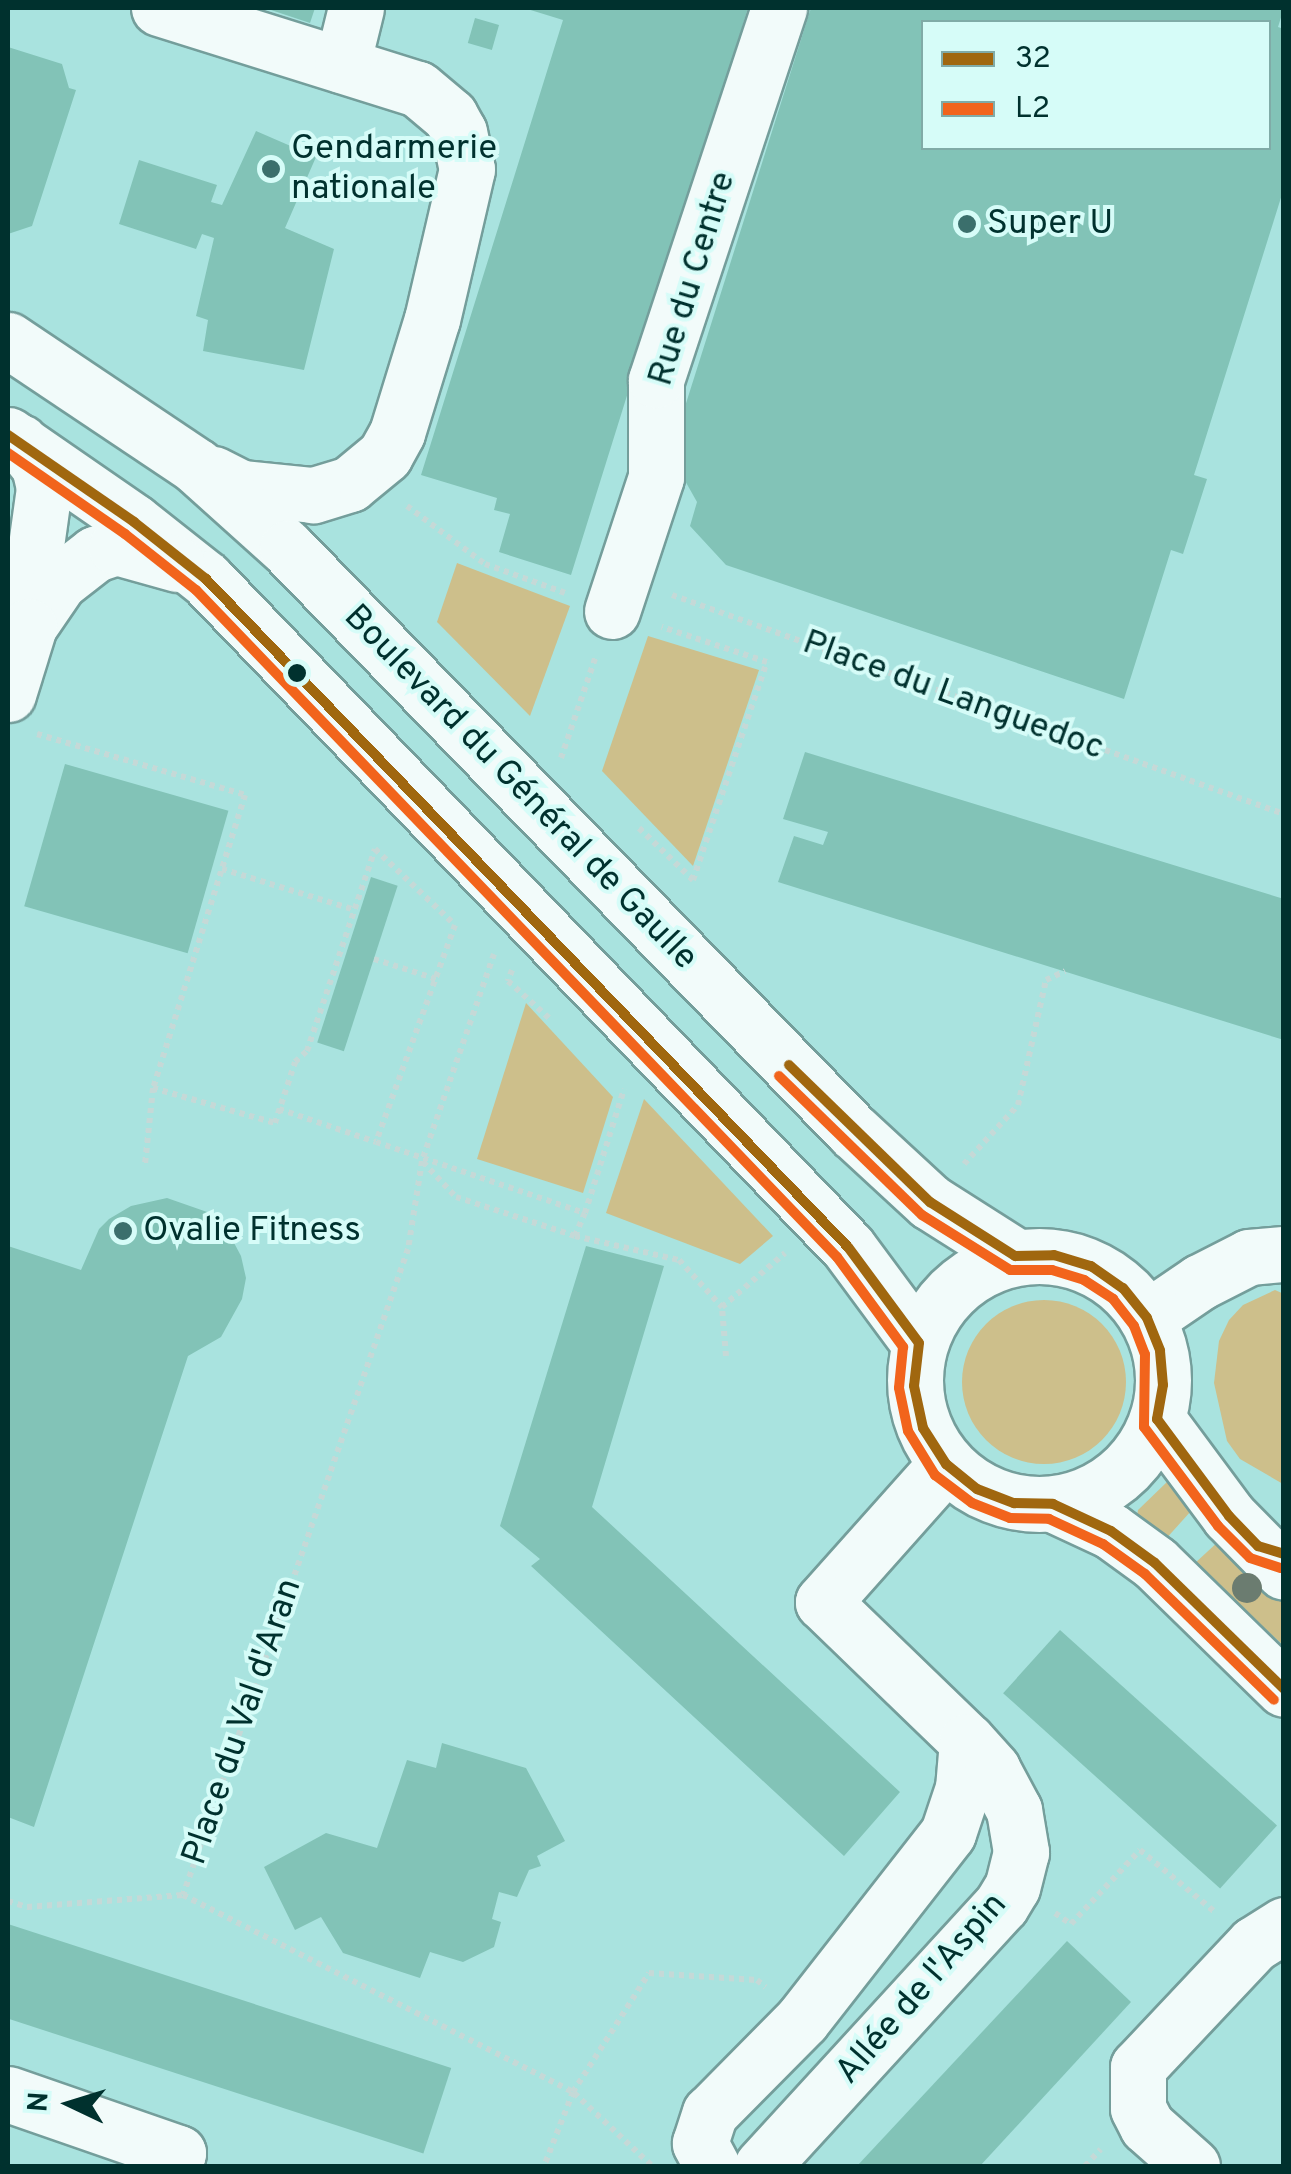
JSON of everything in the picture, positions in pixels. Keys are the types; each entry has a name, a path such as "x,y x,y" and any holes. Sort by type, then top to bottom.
{"street":[{"path":"159,8 418,89 438,102 459,132 464,150 466,189 396,434 369,470 334,492 288,494 241,488 196,466"},
{"path":"342,65 356,8"},
{"name":"Rue du Centre","path":"617,594 656,477 656,380 779,8"},
{"name":"Boulevard du Général de Gaulle","path":"8,340 196,466 287,548 853,1131 930,1202 1016,1256"},
{"path":"14,438 134,522 206,579 836,1234 919,1343"},
{"path":"14,438 38,466 44,488 17,712"},
{"path":"29,626 59,582 77,565 116,547 175,562 206,579"},
{"path":"1147,1318 1200,1282 1249,1257 1284,1254"},
{"path":"1016,1256 1054,1256 1091,1266 1123,1288 1147,1318 1160,1351 1163,1385 1157,1419 1141,1451 1116,1477 1087,1495 1054,1504 1014,1503 977,1489 946,1464 923,1428 914,1386 919,1343 940,1303 973,1273 1016,1256"},
{"path":"1157,1419 1229,1516 1277,1555"},
{"name":"Allée de l'Aspin","path":"762,2166 989,1919 1012,1887 1021,1852 1014,1810 992,1770 824,1602 946,1464"},
{"path":"1054,1504 1111,1532 1155,1563 1284,1689"},
{"name":"Allée de l'Aspin","path":"712,2166 700,2144 710,2113 802,2020 948,1834 963,1788 967,1741"},
{"path":"1192,2166 1147,2126 1136,2098 1138,2067 1269,1935"},
{"path":"8,2094 178,2153 174,2166"}],"path":[{"path":"572,724 617,594"},
{"name":"Place du Languedoc","path":"617,594 1284,814"},
{"path":"17,712 244,795 153,1088 145,1164"},
{"path":"153,1088 274,1123 295,1062 307,1051 375,849 456,925 376,1142"},
{"path":"222,869 355,910"},
{"path":"374,959 436,979"},
{"name":"Place du Val d'Aran","path":"492,961 422,1161 408,1249 183,1895 572,2092 652,2166"},
{"path":"956,1172 1018,1105 1046,980 1065,971"},
{"path":"279,1109 422,1161 456,1196 576,1236 679,1260 722,1307 726,1356"},
{"path":"576,1236 584,1213"},
{"path":"722,1307 797,1242"},
{"path":"1012,1887 1071,1924 1140,1850 1269,1935"},
{"path":"8,1901 27,1907 183,1895"},
{"path":"544,2166 572,2092 649,1974 757,1980 802,2020"}],"shaded area":[{"path":"457,563 570,606 530,716 437,622"},
{"path":"648,636 759,670 693,866 602,771"},
{"path":"526,1003 613,1097 583,1193 477,1159"},
{"path":"644,1099 773,1236 740,1264 606,1213"},
{"path":"1275,1290 1284,1294 1283,1484 1240,1459 1227,1441 1214,1383 1219,1341 1229,1320 1243,1305"},
{"path":"1044,1300 1075,1306 1102,1324 1120,1351 1126,1382 1120,1413 1102,1440 1075,1458 1044,1464 1013,1458 986,1440 968,1413 962,1382 968,1351 986,1324 1013,1306"},
{"path":"1168,1481 1191,1511 1164,1541 1137,1516 1138,1510"},
{"path":"1220,1540 1283,1603 1283,1645 1194,1564"}],"building":[{"path":"265,8 315,8 310,23"},
{"path":"524,8 748,8 571,575 499,552 510,514 494,510 497,498 421,475 563,20"},
{"path":"811,8 1284,8 1278,27 1284,29 1284,188 1194,475 1207,479 1183,554 1171,550 1124,699 726,565 690,526 697,502 670,454"},
{"path":"475,18 499,25 492,50 468,43"},
{"path":"8,47 62,64 69,88 76,90 32,226 8,234"},
{"path":"256,131 316,157 285,228 334,249 304,370 203,351 208,320 196,316 214,238 202,234 196,249 119,224 139,160 217,185 211,202 222,205"},
{"path":"805,752 1284,899 1284,1040 778,882 794,836 823,845 828,832 783,819"},
{"path":"65,764 228,811 188,953 24,906"},
{"path":"371,877 398,886 344,1051 317,1042"},
{"path":"167,1198 210,1213 224,1224 241,1256 246,1278 242,1299 221,1337 188,1356 34,1827 8,1817 8,1246 81,1270 99,1229 109,1219 131,1206"},
{"path":"586,1246 664,1266 592,1507 900,1792 844,1856 531,1566 540,1559 500,1526"},
{"path":"1060,1630 1277,1825 1220,1889 1003,1693"},
{"path":"442,1743 526,1768 565,1841 537,1856 541,1866 529,1870 517,1897 499,1892 492,1919 501,1922 494,1947 463,1962 430,1952 420,1978 343,1953 321,1917 295,1930 264,1867 326,1833 377,1848 407,1760 436,1768"},
{"path":"8,1924 451,2068 423,2154 8,2019"},
{"path":"1067,1941 1131,2002 980,2166 857,2166"}],"transit line":[{"name":"32","path":"8,435 134,522 206,579 848,1247 919,1343 914,1386 923,1428 946,1464 977,1489 1014,1503 1053,1504 1111,1531 1155,1563 1284,1689"},
{"name":"L2","path":"8,453 125,534 196,590 837,1257 903,1347 899,1388 908,1431 935,1475 972,1503 1010,1518 1049,1519 1103,1544 1145,1574 1274,1700"},
{"name":"32","path":"789,1065 930,1202 1015,1256 1054,1255 1091,1266 1123,1288 1147,1318 1160,1351 1163,1385 1157,1419 1229,1516 1258,1546 1284,1554"},
{"name":"L2","path":"779,1076 922,1215 1010,1270 1052,1270 1084,1280 1113,1299 1134,1326 1145,1354 1144,1427 1218,1526 1250,1558 1280,1568"}],"place":[{"name":"Gendarmerie nationale","path":"271,169"},
{"name":"Super U","path":"967,224"},
{"name":"Ovalie Fitness","path":"123,1231"}]}
